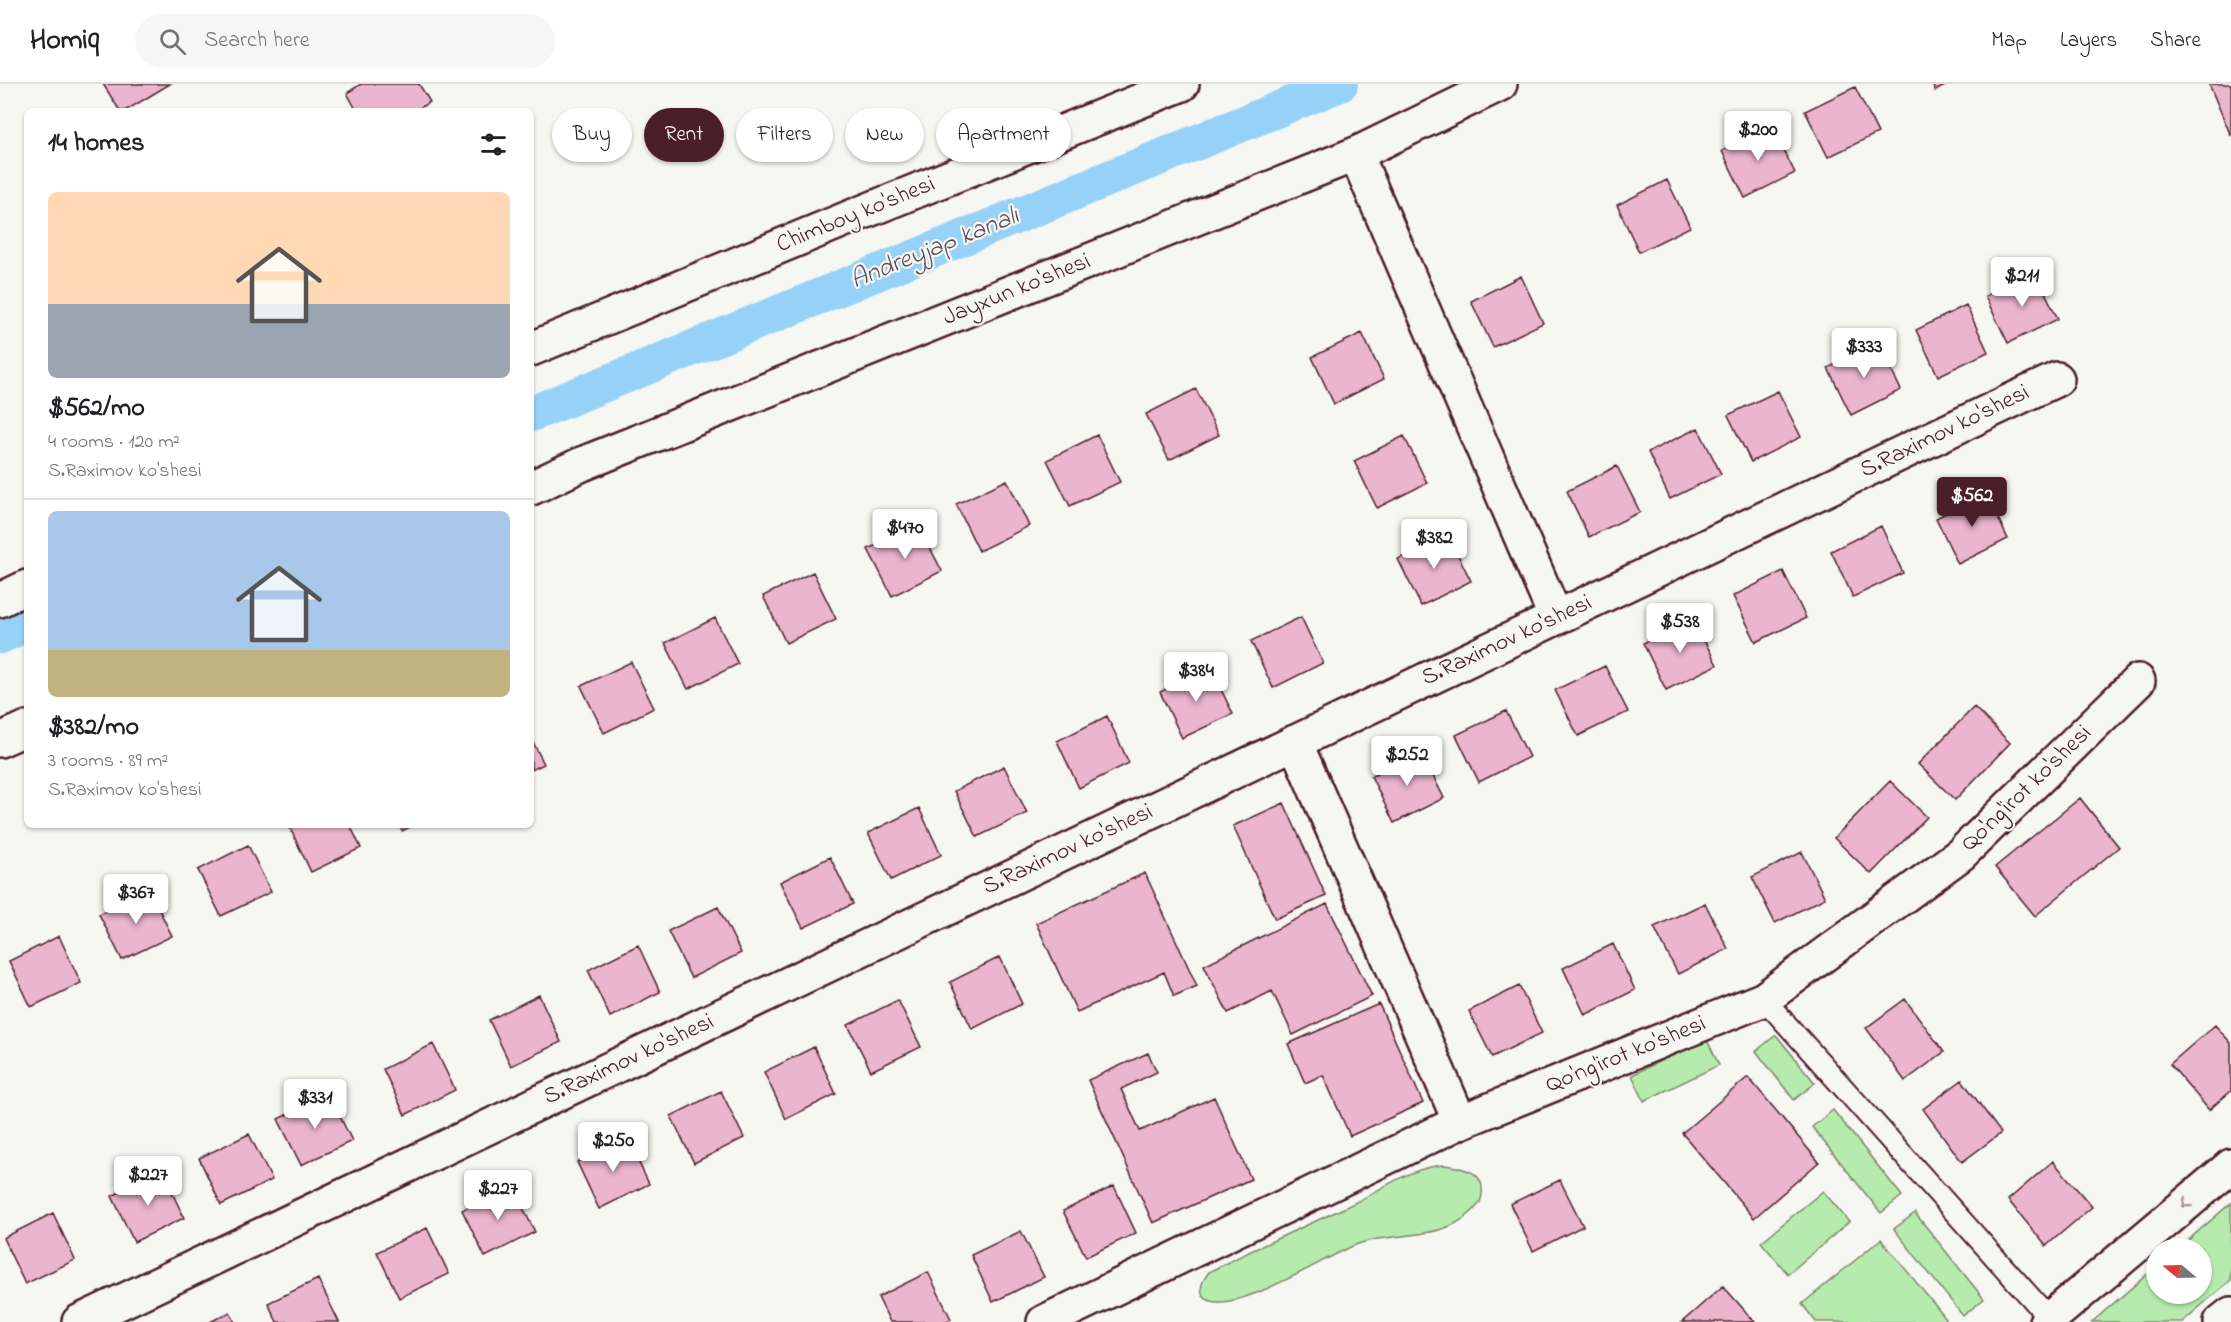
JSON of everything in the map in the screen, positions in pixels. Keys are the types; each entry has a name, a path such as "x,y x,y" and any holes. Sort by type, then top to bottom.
{"street":[{"name":"Chimboy ko'shesi","path":"534,348 840,221 1182,84"},
{"name":"Jayxun ko'shesi","path":"534,487 582,464 1356,154 1500,84"},
{"path":"1356,154 1556,618"},
{"name":"S.Raximov ko'shesi","path":"79,1322 2057,379"},
{"path":"0,600 24,588"},
{"name":"Qo'ng'irot ko'shesi","path":"1044,1322 1460,1122 1764,999 1961,854 2138,681"},
{"path":"0,740 24,729"},
{"path":"1295,742 1460,1122"},
{"path":"2048,1320 2231,1166"},
{"path":"2222,1322 2231,1314"}],"lane":[{"path":"1764,999 2048,1320"}],"green space":[{"path":"1776,1035 1815,1083 1794,1100 1756,1051"},
{"path":"1706,1038 1719,1065 1644,1101 1632,1075"},
{"path":"1833,1110 1902,1196 1881,1213 1812,1127"},
{"path":"1445,1165 1469,1171 1479,1179 1482,1185 1480,1203 1467,1216 1452,1225 1436,1231 1370,1241 1353,1246 1275,1285 1231,1301 1214,1302 1203,1296 1202,1283 1209,1272 1348,1206 1407,1175 1432,1166"},
{"path":"1823,1191 1849,1222 1788,1274 1761,1242"},
{"path":"2231,1203 2231,1280 2212,1296 2212,1238 2191,1238"},
{"path":"1915,1213 1984,1299 1963,1316 1894,1229"},
{"path":"1881,1239 1946,1319 1943,1322 1816,1322 1802,1304"},
{"path":"2146,1275 2146,1304 2203,1304 2182,1322 2092,1322"}],"building":[{"path":"103,84 170,84 130,108 118,108"},
{"path":"361,84 419,84 430,102 420,108 355,108 347,93"},
{"path":"1932,84 1949,84 1935,91"},
{"path":"2209,84 2231,84 2231,136"},
{"path":"1855,87 1878,133 1828,157 1805,111"},
{"path":"1772,127 1795,173 1745,198 1722,151"},
{"path":"1667,180 1690,227 1639,252 1617,205"},
{"path":"2035,272 2058,319 2008,343 1985,296"},
{"path":"1521,276 1543,323 1493,347 1471,301"},
{"path":"1966,305 1988,352 1938,376 1916,330"},
{"path":"1362,333 1384,379 1334,404 1312,357"},
{"path":"1878,343 1901,390 1851,415 1828,368"},
{"path":"1196,389 1219,435 1169,460 1146,414"},
{"path":"1778,391 1801,437 1751,462 1728,415"},
{"path":"1698,428 1721,474 1670,499 1648,452"},
{"path":"1097,435 1120,482 1070,506 1047,460"},
{"path":"1404,436 1427,483 1377,508 1354,461"},
{"path":"1617,466 1640,512 1589,537 1567,491"},
{"path":"1007,480 1029,526 979,551 956,504"},
{"path":"1986,493 2008,539 1958,564 1936,518"},
{"path":"918,525 942,571 892,596 868,549"},
{"path":"1881,526 1903,573 1853,597 1831,551"},
{"path":"1448,535 1471,581 1421,606 1398,559"},
{"path":"1783,571 1806,618 1756,642 1733,596"},
{"path":"813,572 836,619 786,643 763,596"},
{"path":"1301,617 1323,663 1273,688 1251,641"},
{"path":"715,618 738,664 688,689 665,643"},
{"path":"1693,619 1717,665 1666,690 1643,643"},
{"path":"631,662 654,708 604,733 581,686"},
{"path":"1605,666 1628,712 1578,736 1555,690"},
{"path":"1210,667 1233,714 1182,738 1160,692"},
{"path":"1974,707 2010,743 1955,800 1918,764"},
{"path":"1506,711 1529,757 1479,782 1456,735"},
{"path":"1107,716 1129,763 1079,788 1057,741"},
{"path":"534,744 544,764 534,769"},
{"path":"1421,752 1444,798 1394,823 1371,776"},
{"path":"1004,766 1027,813 977,837 954,791"},
{"path":"1890,781 1927,817 1871,874 1834,838"},
{"path":"2080,798 2119,847 2035,916 1995,867"},
{"path":"1284,803 1326,896 1275,919 1233,826"},
{"path":"919,808 941,855 891,880 868,833"},
{"path":"290,828 351,828 361,848 311,872"},
{"path":"248,845 271,892 221,916 198,870"},
{"path":"1802,852 1825,898 1775,923 1752,877"},
{"path":"830,857 853,904 803,928 780,882"},
{"path":"1145,873 1197,986 1174,996 1164,972 1077,1012 1036,923"},
{"path":"149,889 172,936 122,960 99,914"},
{"path":"1705,903 1728,949 1678,974 1654,927"},
{"path":"1327,904 1372,996 1293,1035 1272,991 1228,1013 1204,965"},
{"path":"718,907 741,953 691,978 668,931"},
{"path":"59,936 81,983 31,1007 9,961"},
{"path":"1613,944 1635,990 1585,1015 1563,968"},
{"path":"638,945 660,992 610,1017 588,970"},
{"path":"1000,957 1022,1004 972,1029 950,982"},
{"path":"1519,986 1542,1033 1492,1057 1469,1011"},
{"path":"539,995 561,1042 511,1066 489,1020"},
{"path":"1905,999 1944,1052 1905,1081 1866,1028"},
{"path":"898,1000 921,1047 871,1071 848,1025"},
{"path":"1379,1004 1423,1103 1350,1136 1323,1075 1305,1083 1288,1044"},
{"path":"2215,1025 2231,1043 2231,1091 2209,1110 2170,1064"},
{"path":"433,1044 455,1090 405,1115 383,1069"},
{"path":"814,1047 836,1094 786,1119 764,1072"},
{"path":"1148,1053 1157,1072 1121,1089 1140,1131 1214,1097 1251,1179 1153,1223 1088,1080"},
{"path":"1748,1077 1819,1162 1754,1218 1682,1133"},
{"path":"1962,1080 2001,1133 1962,1162 1923,1109"},
{"path":"721,1091 744,1138 694,1163 671,1116"},
{"path":"329,1094 352,1141 301,1165 278,1119"},
{"path":"249,1134 272,1180 221,1205 199,1158"},
{"path":"627,1138 649,1184 599,1209 577,1162"},
{"path":"2053,1161 2092,1207 2046,1246 2008,1200"},
{"path":"162,1171 184,1218 134,1242 112,1196"},
{"path":"1560,1180 1583,1226 1533,1251 1510,1204"},
{"path":"512,1186 535,1232 485,1257 462,1210"},
{"path":"1114,1186 1136,1233 1086,1257 1063,1211"},
{"path":"53,1213 75,1260 25,1284 3,1238"},
{"path":"427,1228 449,1274 399,1298 377,1252"},
{"path":"1021,1231 1044,1277 993,1302 971,1255"},
{"path":"928,1272 951,1319 944,1322 890,1322 878,1297"},
{"path":"318,1279 339,1322 277,1322 268,1303"},
{"path":"1723,1286 1755,1322 1682,1322"},
{"path":"230,1312 235,1322 210,1322"}],"waterway":[{"name":"Andreyjap kanalı","path":"534,413 1340,84"},
{"name":"Andreyjap kanalı","path":"0,636 24,625"}]}
